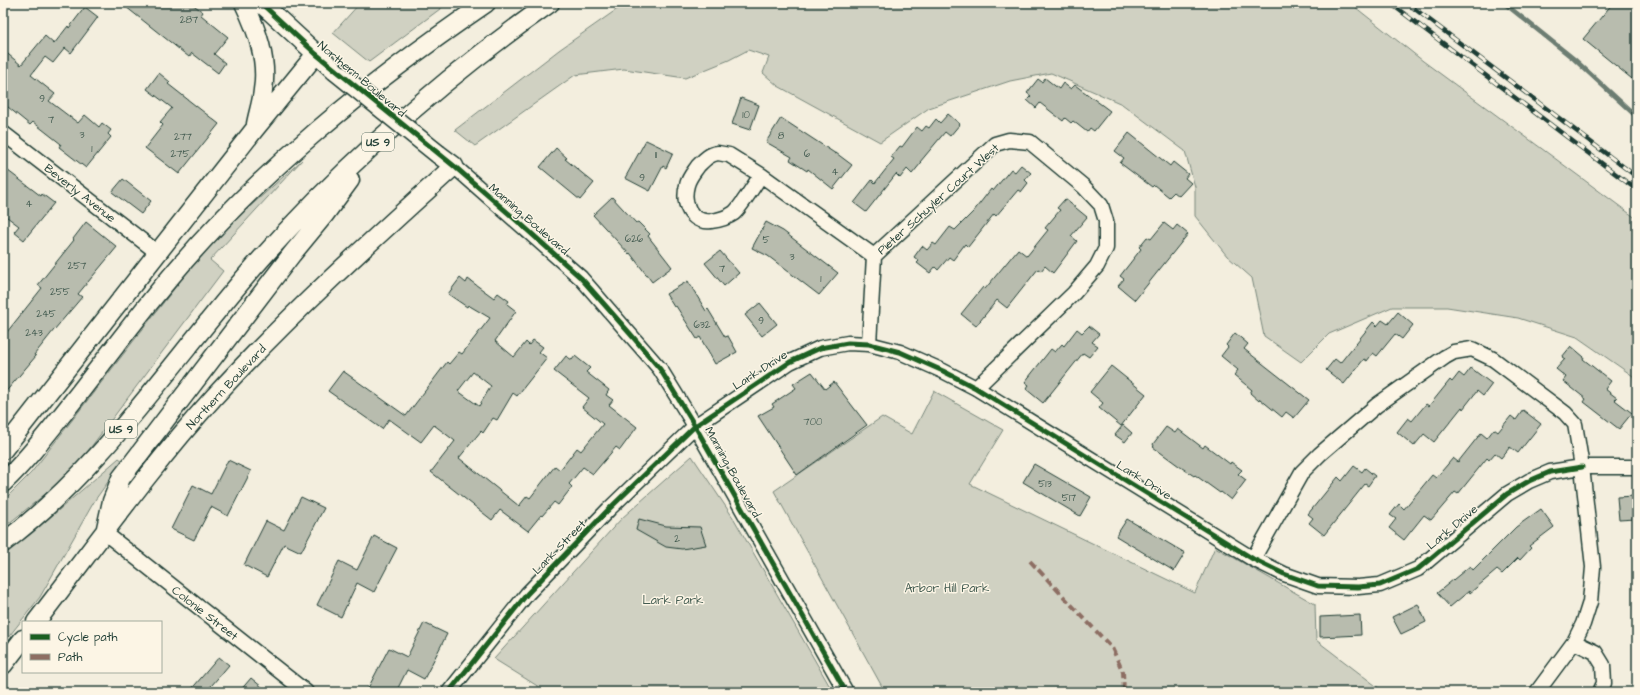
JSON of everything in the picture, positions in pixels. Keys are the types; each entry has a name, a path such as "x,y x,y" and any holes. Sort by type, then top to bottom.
{"main road":[{"path":"244,3 257,33 264,64 264,90 254,130"},
{"name":"Northern Boulevard","path":"37,621 180,437 213,398 253,356 337,274 454,166 335,71 261,3"},
{"path":"3,483 44,438 168,280 212,230 286,159 382,78 434,38 486,3"},
{"name":"US 9","path":"3,543 48,507 105,448 253,268 308,209 376,144 466,66 550,3"},
{"name":"Northern Boulevard","path":"3,450 254,130 316,54"},
{"path":"105,533 112,501 121,478 292,254 326,214 376,144"},
{"path":"3,665 22,640"}],"street":[{"name":"Beverly Avenue","path":"3,133 158,253"},
{"name":"Pieter Schuyler Court West","path":"869,344 874,256 995,144 1009,140 1030,142 1083,186 1101,205 1106,221 1106,248 1097,266 1074,293 976,388"},
{"name":"Pieter Schuyler Court West","path":"761,175 734,212 720,220 708,221 696,219 685,203 686,186 690,177 711,154 718,153 729,155 761,175 874,256"},
{"name":"Manning Boulevard","path":"454,166 581,278 660,369 695,426 846,692"},
{"name":"Lark Drive","path":"695,426 790,362 820,348 848,343 869,344 900,352 976,388 1253,559 1284,574 1318,586 1358,587 1380,585 1418,569 1507,494 1529,481 1550,472 1582,466 1637,467"},
{"path":"1253,559 1302,472 1320,454 1377,405 1454,352 1472,349 1493,359 1566,413 1575,424 1582,466 1593,567 1590,602 1583,624 1574,642 1537,692"},
{"name":"Lark Street","path":"449,692 527,594 610,509 695,426"},
{"name":"Colonie Street","path":"105,533 306,692"},
{"path":"1574,642 1595,652 1603,665 1604,683 1600,692"}],"green space":[{"path":"360,3 448,3 369,62 333,33"},
{"path":"626,3 1350,3 1423,61 1637,219 1637,394 1633,376 1577,337 1518,318 1447,307 1392,307 1329,334 1301,362 1264,336 1252,278 1227,256 1195,216 1195,187 1185,151 1122,104 1051,73 1010,81 929,108 880,142 778,86 763,73 769,57 748,50 729,60 685,78 624,69 575,75 475,146 455,130 559,50"},
{"path":"302,160 210,260 223,271 85,455 54,487 3,528 3,501 31,473 191,267 236,219"},
{"name":"Arbor Hill Park","path":"934,391 1003,430 970,484 1195,593 1215,547 1315,604 1316,640 1384,692 885,692 774,491 882,417 912,434"},
{"name":"Lark Park","path":"692,456 734,519 833,692 547,692 494,659 622,518"},
{"path":"119,458 123,461 95,500 40,597 3,644 3,554 31,534"}],"building":[{"path":"121,3 191,3 203,12 201,15 228,37 214,54 225,63 218,73 192,53 189,57"},
{"path":"1613,3 1637,3 1637,83 1583,39"},
{"path":"85,7 98,17 71,53 65,48 53,63 45,57 31,75 55,94 49,101 78,123 85,115 99,127 102,123 111,130 108,134 111,137 86,168 59,147 61,144 33,122 30,125 3,103 3,50 21,65 45,36 54,44 68,26 69,28"},
{"path":"159,73 170,82 168,84 219,124 179,174 145,148 163,125 160,122 172,108 147,89"},
{"path":"1045,78 1059,89 1063,83 1071,89 1075,85 1110,111 1094,131 1090,128 1087,132 1073,121 1071,123 1065,118 1063,121 1040,103 1036,108 1027,100 1031,96 1027,93 1038,79 1042,82"},
{"path":"741,98 759,105 750,130 732,124"},
{"path":"948,114 960,124 950,136 945,132 912,174 907,169 900,178 896,174 866,212 854,203 872,180 875,183 894,159 891,157 900,146 902,147 917,127 922,131 926,126 929,128 936,119 940,123"},
{"path":"781,118 852,165 833,189 808,169 807,171 790,160 792,157 766,142"},
{"path":"1129,133 1170,166 1173,162 1188,174 1185,178 1191,183 1179,196 1174,192 1169,197 1154,185 1152,187 1120,163 1124,158 1115,151"},
{"path":"646,140 673,153 666,168 663,166 650,191 625,178"},
{"path":"556,148 567,158 565,159 594,183 580,200 540,167"},
{"path":"1021,165 1031,173 1025,180 1028,183 1021,192 1018,190 996,216 994,214 968,247 965,244 953,260 949,257 938,270 935,267 930,273 917,263 919,261 914,257 922,246 927,250 933,243 936,245 950,227 955,230 973,212 991,189 993,191 1011,169 1015,172"},
{"path":"3,167 41,196 42,194 54,203 24,240 14,232 19,226 3,214"},
{"path":"123,179 151,201 141,214 112,192"},
{"path":"612,197 636,223 638,222 650,234 648,236 672,267 652,282 630,253 629,254 593,215"},
{"path":"1065,199 1087,217 1071,236 1077,241 1053,273 1045,266 1041,271 1038,269 1007,308 997,300 976,326 961,314 983,287 985,289 1018,249 1027,256 1048,230 1045,228 1060,210 1057,208"},
{"path":"86,222 117,247 78,294 82,297 34,355 36,356 3,395 3,337 42,288 38,285 74,240 73,239"},
{"path":"766,222 783,231 838,273 819,295 768,256 752,248"},
{"path":"1164,223 1173,230 1177,225 1188,234 1135,300 1118,286 1124,279 1120,276 1141,249 1139,247 1147,237 1151,239"},
{"path":"720,251 739,273 724,286 705,263"},
{"path":"460,278 466,283 468,279 494,298 498,293 509,301 507,304 516,311 495,341 514,357 526,342 529,345 533,340 543,347 539,352 547,358 517,396 513,393 497,420 493,418 483,433 481,431 459,458 519,506 527,496 530,498 555,466 560,470 577,448 581,451 603,424 582,407 589,398 554,371 566,356 572,360 575,356 590,368 586,372 609,390 606,395 613,400 609,405 637,427 620,450 616,447 593,474 583,467 569,484 572,487 558,505 554,502 528,531 500,510 492,520 431,472 455,441 434,425 421,442 389,419 382,429 328,391 343,371 406,416 447,362 449,364 459,352 462,354 490,318 468,305 467,307 448,294","holes":["473,372 491,386 479,406 458,391"]},
{"path":"688,281 706,311 708,309 725,337 728,336 737,352 715,364 700,337 697,339 676,306 674,307 666,294"},
{"path":"760,303 777,324 762,336 745,315"},
{"path":"1398,312 1413,325 1402,339 1395,334 1377,356 1373,353 1367,361 1364,359 1344,384 1326,370 1335,359 1340,363 1373,322 1377,326 1382,320 1388,324"},
{"path":"1089,326 1099,334 1092,342 1098,346 1089,357 1083,353 1043,403 1026,389 1029,385 1025,382 1051,349 1055,352 1062,344 1064,346 1077,329 1082,333"},
{"path":"1235,333 1248,344 1244,349 1309,400 1294,418 1286,412 1282,417 1260,399 1259,401 1250,393 1252,390 1234,375 1238,370 1221,356 1228,347 1226,345"},
{"path":"1571,346 1584,357 1583,359 1611,381 1605,389 1617,398 1615,400 1632,413 1619,429 1584,402 1586,399 1563,381 1566,377 1556,369 1565,359 1562,357"},
{"path":"1111,366 1146,394 1121,426 1099,408 1103,403 1090,392"},
{"path":"1471,368 1492,384 1483,396 1477,391 1434,442 1424,434 1414,446 1397,432 1408,418 1412,421 1426,404 1429,406 1450,380 1452,382 1459,373 1464,377"},
{"path":"812,372 825,389 834,382 867,425 797,475 758,416 774,407 772,404 796,388 793,384"},
{"path":"1523,410 1541,424 1518,453 1510,447 1501,458 1495,453 1489,460 1487,458 1458,494 1455,492 1431,520 1424,515 1404,540 1389,528 1396,519 1390,515 1399,504 1404,509 1432,475 1436,478 1453,458 1458,462 1481,433 1487,438 1494,429 1498,432 1511,416 1516,420"},
{"path":"1123,425 1132,433 1125,442 1115,435"},
{"path":"1166,427 1175,433 1178,429 1203,448 1205,445 1230,464 1231,462 1242,470 1238,474 1246,480 1231,500 1153,447 1153,444"},
{"path":"228,460 251,471 228,516 211,507 194,540 171,529 193,485 211,494"},
{"path":"1034,464 1091,497 1080,516 1023,482"},
{"path":"1354,466 1362,472 1365,468 1375,476 1368,486 1365,484 1324,535 1309,523 1313,518 1308,514 1338,477 1342,481"},
{"path":"1634,496 1636,519 1619,520 1617,497"},
{"path":"301,497 324,508 301,552 284,544 267,577 244,565 266,521 284,530"},
{"path":"1541,509 1554,527 1529,546 1531,548 1520,560 1518,558 1502,574 1497,570 1470,593 1469,591 1450,607 1437,593 1470,566 1473,570 1516,527"},
{"path":"639,519 666,526 700,527 706,545 682,549 666,547 636,530"},
{"path":"1127,519 1185,553 1174,571 1116,536"},
{"path":"374,536 397,548 374,592 357,583 341,617 317,605 339,561 357,570"},
{"path":"1418,604 1426,622 1401,634 1392,617"},
{"path":"1360,615 1361,635 1320,637 1320,617"},
{"path":"424,623 447,634 424,679 407,670 396,692 366,692 389,648 407,657"},
{"path":"219,657 229,665 206,692 189,692"},
{"path":"251,678 268,692 239,692"}],"waterway":[{"path":"1504,3 1574,59 1637,117"}],"railway":[{"path":"1390,3 1637,190"},
{"path":"1407,3 1637,177"}],"marked path":[{"path":"1030,561 1112,648 1123,672 1124,692"}],"cycle path":[{"path":"261,3 316,54 454,166 581,278 633,337 660,369 695,426 846,692"},
{"path":"449,692 527,594 609,509 695,426 790,362 820,348 848,343 869,344 900,352 943,371 976,388 1253,559 1284,574 1318,586 1358,587 1380,585 1418,569 1507,494 1529,481 1550,472 1582,467"}]}
